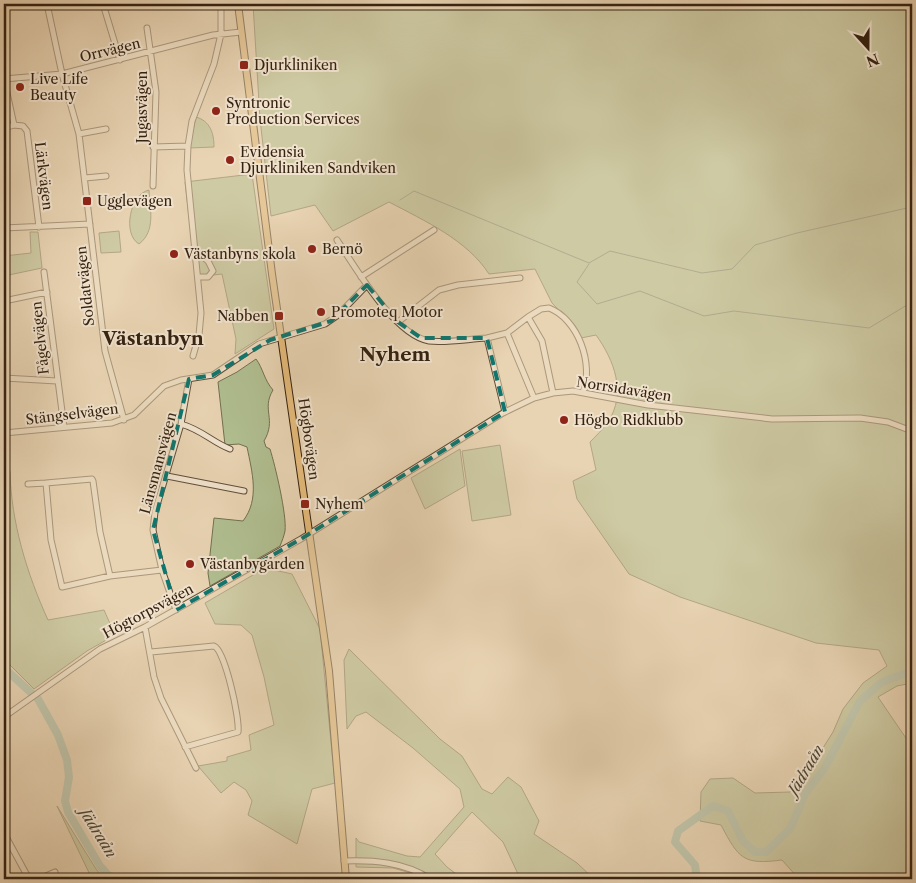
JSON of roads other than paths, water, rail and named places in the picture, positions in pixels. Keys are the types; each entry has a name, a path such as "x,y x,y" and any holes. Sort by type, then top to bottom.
{"main road":[{"name":"Högbovägen","path":"238,4 329,671 346,879"}],"street":[{"name":"Soldatvägen","path":"48,4 62,74 79,134 104,351 124,420"},
{"path":"103,4 120,60"},
{"path":"193,356 199,335 201,313 187,170 188,146 192,121 214,64 221,34 221,4"},
{"name":"Jugasvägen","path":"147,28 156,92 153,186"},
{"name":"Orrvägen","path":"4,79 62,74 221,34 241,32"},
{"name":"Lärkvägen","path":"4,79 14,125 23,126 26,131 39,226"},
{"path":"4,128 14,125"},
{"path":"79,134 106,129"},
{"path":"153,147 188,146"},
{"path":"85,178 106,176"},
{"path":"4,228 90,224"},
{"path":"361,277 434,230"},
{"path":"337,240 361,277 398,322 414,335 428,341 487,338 507,333 541,309 549,308 562,316 576,332 587,370 583,392"},
{"path":"195,250 208,261 213,271 208,277 198,277"},
{"name":"Fågelvägen","path":"44,272 64,427"},
{"path":"398,322 439,290 458,285 520,278"},
{"name":"Stängselvägen","path":"4,433 112,423 124,420 137,412 164,386 213,375 252,347 331,321 367,285"},
{"name":"Fågelvägen","path":"4,301 47,292"},
{"path":"528,317 542,341 553,393"},
{"path":"507,333 534,398"},
{"path":"487,338 505,412"},
{"name":"Fågelvägen","path":"4,378 57,381"},
{"name":"Länsmansvägen","path":"176,610 162,570 153,525 158,500 167,476 181,424 189,379"},
{"name":"Norrsidavägen","path":"310,534 505,412 534,398 553,393 583,392 648,405 772,419 860,418 888,422 912,431"},
{"path":"181,424 201,431 230,449"},
{"path":"167,476 244,492"},
{"path":"28,484 92,479 100,532 110,576"},
{"path":"46,483 51,540 61,585 66,587 110,576 162,570"},
{"name":"Högtorpsvägen","path":"4,717 100,649 145,627 310,534"},
{"path":"145,627 154,677 161,698 196,768"},
{"path":"151,652 214,646 220,652 230,685 239,730 234,735 185,747"},
{"path":"4,833 29,879"},
{"path":"344,861 374,861 400,866 420,872 430,879"},
{"path":"39,879 55,872"}],"waterway":[{"path":"400,200 414,191 589,263 610,251 702,273 732,269 755,245 797,233 907,208 912,221"},
{"path":"589,264 577,282 597,304 640,291 704,316 734,311 869,328 912,302"},
{"name":"Jädraån","path":"4,668 38,699 58,735 67,760 69,777 65,801 68,812 100,866 108,875 117,879"},
{"name":"Jädraån","path":"697,879 695,865 675,842 678,831 713,806 728,811 743,841 755,852 766,852 790,829 806,792 824,769 860,701 882,682 912,671"}],"place":[{"name":"Djurkliniken","path":"244,65"},
{"name":"Live Life Beauty","path":"20,87"},
{"name":"Syntronic Production Services","path":"216,111"},
{"name":"Evidensia Djurkliniken Sandviken","path":"230,160"},
{"name":"Ugglevägen","path":"87,201"},
{"name":"Bernö","path":"312,249"},
{"name":"Västanbyns skola","path":"174,254"},
{"name":"Promoteq Motor","path":"321,312"},
{"name":"Nabben","path":"279,316"},
{"name":"Högbo Ridklubb","path":"564,420"},
{"name":"Nyhem","path":"305,504"},
{"name":"Västanbygården","path":"190,564"}],"district":[{"name":"Västanbyn","path":"153,338"},
{"name":"Nyhem","path":"395,354"}]}
